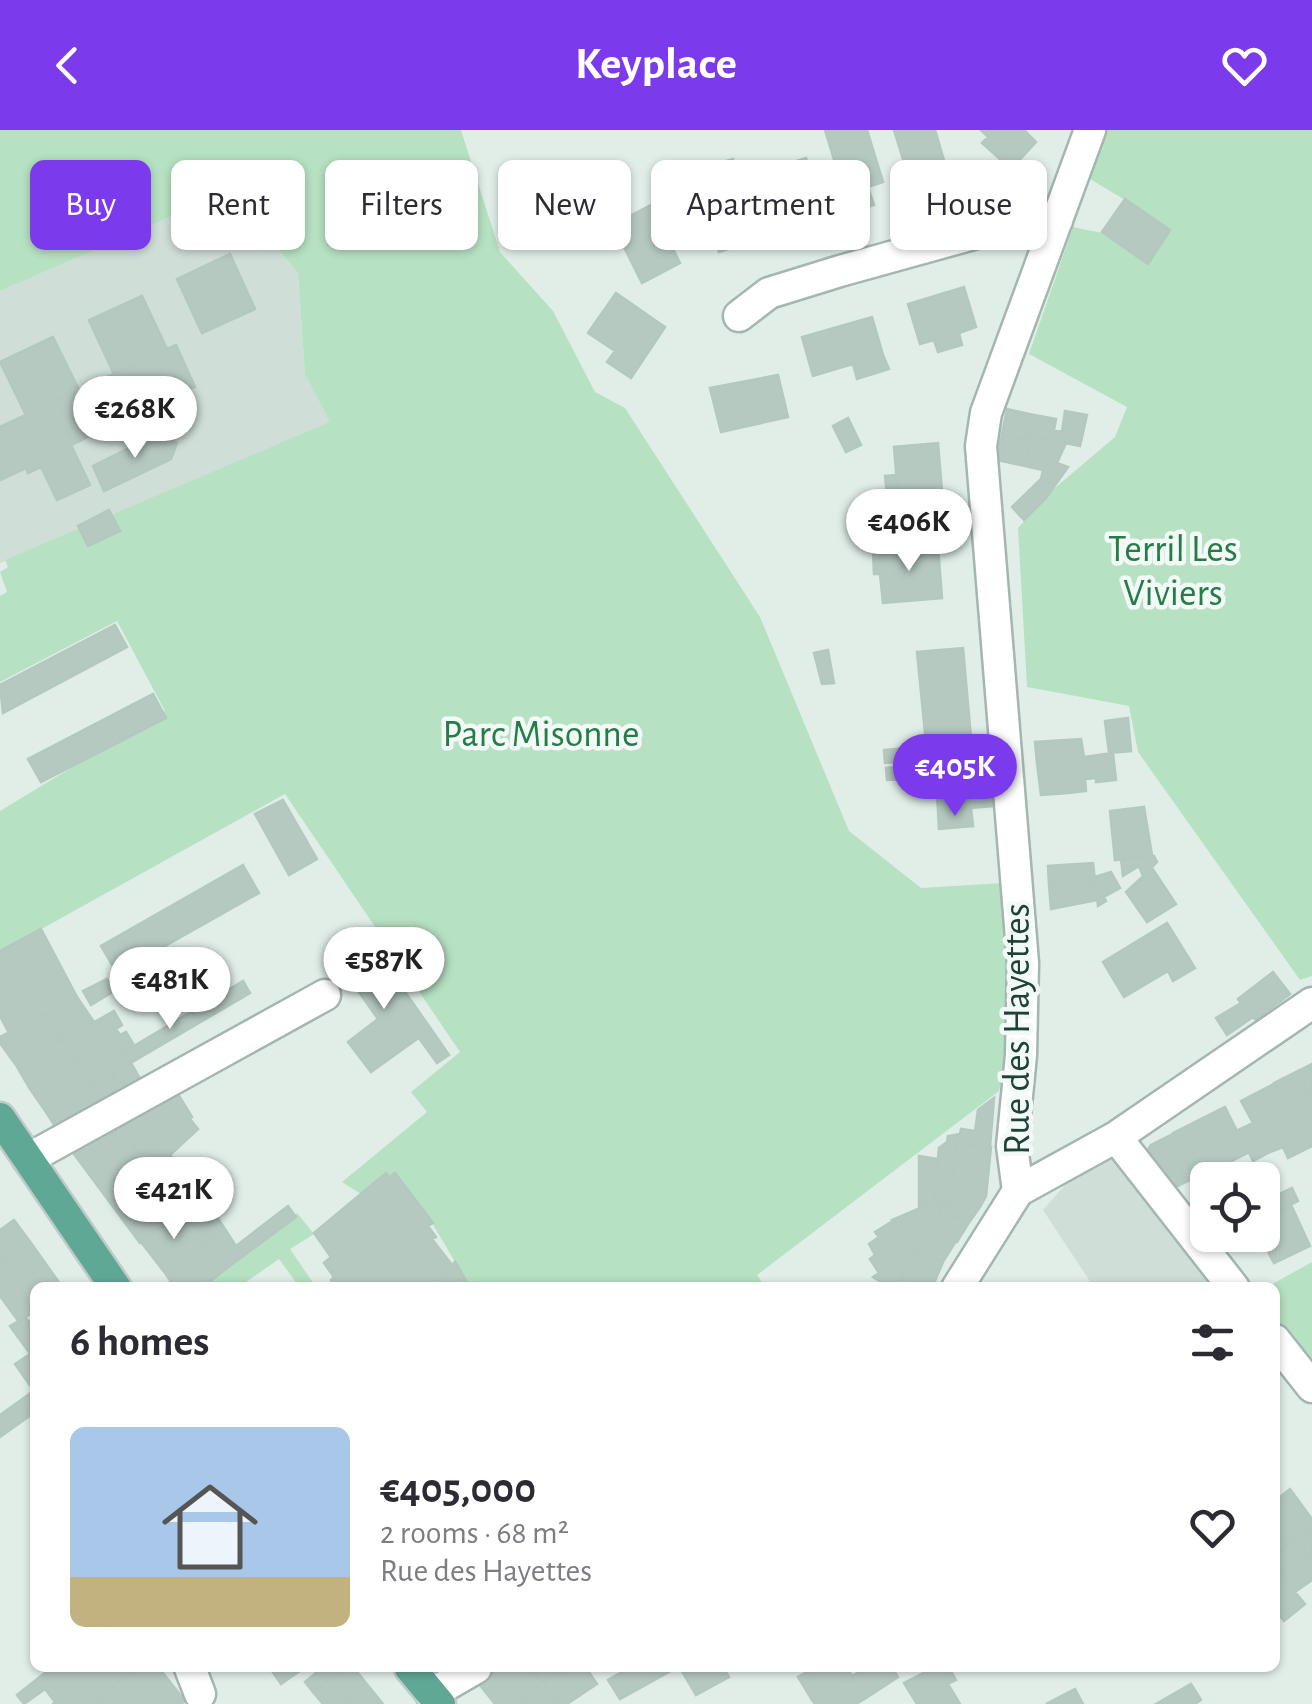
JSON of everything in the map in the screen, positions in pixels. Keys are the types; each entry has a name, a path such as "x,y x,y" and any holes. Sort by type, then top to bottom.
{"main road":[{"path":"0,1118 112,1282"},
{"path":"413,1672 436,1699"}],"street":[{"name":"Rue des Hayettes","path":"1018,1191 1012,1146 1021,1055 1023,963 982,446 986,413 1090,130"},
{"path":"739,316 769,293 840,271 1012,222 1056,221"},
{"path":"28,1159 325,995"},
{"path":"961,1282 1018,1191 1116,1137 1312,1003"},
{"path":"1116,1137 1229,1282"},
{"path":"1280,1346 1312,1387"},
{"path":"436,1699 471,1672"}],"shaded area":[{"path":"171,215 171,250 280,250 298,273 305,374 331,423 0,563 0,291 93,250 151,250 151,224"},
{"path":"1108,1156 1139,1165 1190,1235 1190,1252 1202,1252 1224,1282 1090,1282 1043,1210 1074,1175"}],"green space":[{"name":"Parc Misonne","path":"0,130 461,130 471,160 325,160 325,250 478,250 478,183 498,250 553,311 595,392 625,408 760,617 849,831 921,888 1003,883 1010,892 1011,1044 999,1091 757,1275 762,1282 467,1282 432,1223 395,1173 390,1177 386,1174 361,1194 342,1182 427,1112 411,1092 460,1052 285,794 0,952 0,811 165,711 117,621 0,682 0,596 7,592 0,572 8,567 5,560 330,422 305,374 298,273 279,250 305,250 305,160 171,160 171,216 151,225 151,160 30,160 30,250 94,250 0,291"},
{"name":"Terril Les Viviers","path":"1106,130 1312,130 1312,976 1300,980 1138,752 1129,706 1027,687 1018,528 1050,492 1115,437 1127,407 1029,354 1073,227 1102,233 1147,263 1125,200 1090,179"},
{"path":"297,1213 314,1234 290,1249 313,1282 296,1282 279,1259 246,1282 209,1282"},
{"path":"1312,1262 1312,1377 1280,1335 1280,1282 1276,1282"}],"building":[{"path":"825,130 867,130 883,182 870,186 870,160 834,160"},
{"path":"894,130 935,130 944,160 903,160"},
{"path":"981,130 1024,130 1036,142 1019,160 1001,160 982,143 988,137"},
{"path":"1125,199 1170,230 1148,264 1102,232"},
{"path":"651,205 651,250 674,250 680,263 642,283 626,250 631,250 631,216"},
{"path":"230,254 255,309 202,333 177,279"},
{"path":"964,287 976,327 959,333 962,345 938,352 934,340 920,344 908,304"},
{"path":"616,293 665,327 631,378 607,362 615,351 588,333"},
{"path":"142,296 167,349 114,374 89,320"},
{"path":"872,317 883,355 813,376 802,337"},
{"path":"53,337 79,390 26,415 0,362"},
{"path":"176,345 195,387 94,433 82,408 67,415 80,441 71,445 90,485 57,500 41,467 28,473 26,468 0,480 0,427"},
{"path":"883,355 889,369 857,379 853,364"},
{"path":"778,375 788,417 721,432 710,388"},
{"path":"82,408 94,433 80,441 67,415"},
{"path":"1007,409 1034,415 1030,440 1002,434"},
{"path":"1065,411 1087,415 1080,446 1031,436 1034,415 1056,419 1054,430 1062,432"},
{"path":"848,418 861,445 846,452 833,426"},
{"path":"157,434 177,443 171,459 104,491 93,466"},
{"path":"1002,434 1030,440 1025,466 997,460"},
{"path":"1031,436 1066,443 1057,463 1068,467 1024,520 1012,507 1041,479 1043,470 1025,466"},
{"path":"938,443 943,503 899,508 894,447"},
{"path":"896,475 899,505 888,505 885,476"},
{"path":"109,510 120,531 88,546 78,526"},
{"path":"938,546 942,598 883,603 880,574 874,574 873,552"},
{"path":"115,625 127,647 3,713 0,685"},
{"path":"963,648 972,749 927,753 917,652"},
{"path":"828,650 834,683 822,684 814,653"},
{"path":"153,694 166,718 41,782 28,759"},
{"path":"1128,718 1131,751 1109,753 1105,721"},
{"path":"1081,739 1084,757 1113,753 1116,780 1085,779 1086,791 1067,793 1064,761 1037,763 1035,742"},
{"path":"910,748 911,761 885,763 884,750"},
{"path":"1064,761 1067,793 1041,795 1037,763"},
{"path":"908,766 909,779 887,780 886,768"},
{"path":"990,775 992,806 938,811 936,780"},
{"path":"283,800 317,859 289,875 255,814"},
{"path":"1144,807 1152,855 1115,860 1110,811"},
{"path":"971,808 973,826 939,829 938,811"},
{"path":"1154,856 1157,862 1143,876 1139,866 1123,876 1121,859"},
{"path":"1093,863 1095,881 1049,885 1048,866"},
{"path":"243,865 259,893 117,973 101,946"},
{"path":"1152,868 1176,904 1147,922 1126,892"},
{"path":"1111,872 1120,888 1104,897 1106,901 1098,906 1095,877"},
{"path":"1095,881 1097,900 1051,909 1049,885"},
{"path":"1167,923 1195,968 1173,981 1168,971 1124,997 1103,962"},
{"path":"41,929 77,997 9,1033 0,1016 0,951"},
{"path":"375,949 431,1029 371,1072 348,1042 378,1019 342,968"},
{"path":"1273,972 1290,994 1256,1020 1253,1017 1227,1035 1216,1018 1241,1003 1238,999"},
{"path":"107,979 114,991 91,1005 83,991"},
{"path":"243,981 250,993 93,1085 87,1074"},
{"path":"77,997 94,1022 63,1040 46,1014"},
{"path":"114,1011 122,1025 116,1029 120,1035 126,1032 134,1045 87,1074 63,1040"},
{"path":"46,1014 63,1039 16,1065 0,1037"},
{"path":"431,1029 449,1055 437,1063 419,1038"},
{"path":"63,1039 78,1061 30,1089 16,1065"},
{"path":"78,1061 93,1085 46,1112 30,1089"},
{"path":"131,1063 142,1082 129,1090 112,1075"},
{"path":"1312,1064 1312,1095 1310,1096 1298,1071"},
{"path":"1298,1071 1312,1095 1312,1118 1296,1126 1274,1083"},
{"path":"111,1074 117,1083 122,1080 131,1094 109,1108 93,1085"},
{"path":"1274,1084 1296,1126 1263,1143 1268,1153 1253,1161 1238,1130 1253,1123 1241,1101"},
{"path":"93,1085 109,1108 61,1136 46,1112"},
{"path":"176,1091 192,1117 141,1154 121,1128 155,1101"},
{"path":"994,1098 990,1147 956,1144 951,1204 934,1203 939,1148 948,1136 960,1134 961,1129 975,1131 978,1110"},
{"path":"1225,1107 1248,1153 1230,1162 1190,1162 1190,1169 1173,1133"},
{"path":"1312,1118 1312,1146 1288,1158 1283,1147 1268,1153 1263,1143"},
{"path":"190,1119 198,1129 170,1155 178,1166 160,1179 141,1154"},
{"path":"117,1123 160,1180 117,1212 74,1154"},
{"path":"1173,1134 1190,1170 1190,1180 1170,1190 1145,1154 1151,1145"},
{"path":"956,1144 991,1147 986,1196 980,1207 951,1204"},
{"path":"919,1156 938,1159 934,1202 919,1206"},
{"path":"178,1166 202,1195 182,1210 160,1179"},
{"path":"386,1173 389,1177 395,1173 433,1223 428,1226 436,1237 432,1239 452,1265 455,1262 458,1266 436,1282 332,1282 334,1277 324,1263 331,1257 314,1233"},
{"path":"160,1180 183,1211 140,1243 117,1212"},
{"path":"1292,1188 1298,1201 1280,1210 1280,1194"},
{"path":"202,1195 225,1229 207,1242 182,1210"},
{"path":"934,1202 941,1204 945,1226 914,1249 892,1220"},
{"path":"941,1204 980,1207 968,1224 956,1216 945,1226"},
{"path":"288,1206 296,1217 227,1268 207,1242 225,1229 236,1246"},
{"path":"1292,1207 1310,1246 1274,1263 1268,1252 1280,1252 1280,1212"},
{"path":"183,1211 207,1242 165,1273 141,1242"},
{"path":"956,1216 968,1224 957,1242 941,1229"},
{"path":"14,1220 31,1243 0,1265 0,1230"},
{"path":"893,1221 914,1249 900,1282 881,1282 873,1277 879,1273 870,1259 875,1255 869,1244 879,1237 875,1232"},
{"path":"941,1229 956,1241 943,1262 914,1249"},
{"path":"207,1242 227,1268 210,1282 171,1282 165,1273"},
{"path":"31,1243 59,1282 30,1282 30,1314 19,1322 0,1296 0,1265"},
{"path":"914,1249 943,1262 935,1282 901,1280"},
{"path":"458,1266 467,1282 436,1282"},
{"path":"25,1317 30,1323 30,1354 10,1326"},
{"path":"30,1354 30,1385 15,1364"},
{"path":"30,1394 30,1416 0,1437 0,1415"},
{"path":"1290,1489 1312,1519 1312,1525 1280,1551 1280,1497"},
{"path":"1312,1525 1312,1560 1295,1539"},
{"path":"1295,1539 1312,1560 1312,1580 1295,1592 1305,1604 1284,1621 1280,1616 1280,1551"},
{"path":"46,1672 131,1672 91,1704 53,1704 45,1689 24,1704 17,1695"},
{"path":"131,1672 162,1672 185,1701 181,1704 91,1704"},
{"path":"273,1672 298,1672 281,1684"},
{"path":"317,1672 339,1672 313,1692 305,1682"},
{"path":"339,1672 357,1672 366,1683 340,1704 323,1704 313,1692"},
{"path":"494,1672 534,1672 543,1683 518,1704 495,1704 479,1684"},
{"path":"534,1672 560,1672 543,1682"},
{"path":"560,1672 589,1672 597,1684 561,1704 543,1682"},
{"path":"622,1672 669,1672 620,1699 608,1680"},
{"path":"682,1672 726,1672 729,1677 696,1695"},
{"path":"807,1672 850,1672 852,1676 812,1700 798,1677"},
{"path":"860,1672 895,1672 898,1677 866,1698 852,1676"},
{"path":"925,1672 951,1672 956,1680 948,1684 960,1704 917,1704 904,1683"},
{"path":"852,1676 866,1698 856,1704 815,1704 812,1700"},
{"path":"366,1683 383,1704 340,1704"},
{"path":"543,1683 561,1704 518,1704"},
{"path":"1191,1684 1201,1700 1195,1704 1156,1704"},
{"path":"1075,1689 1083,1704 1046,1704"}]}
